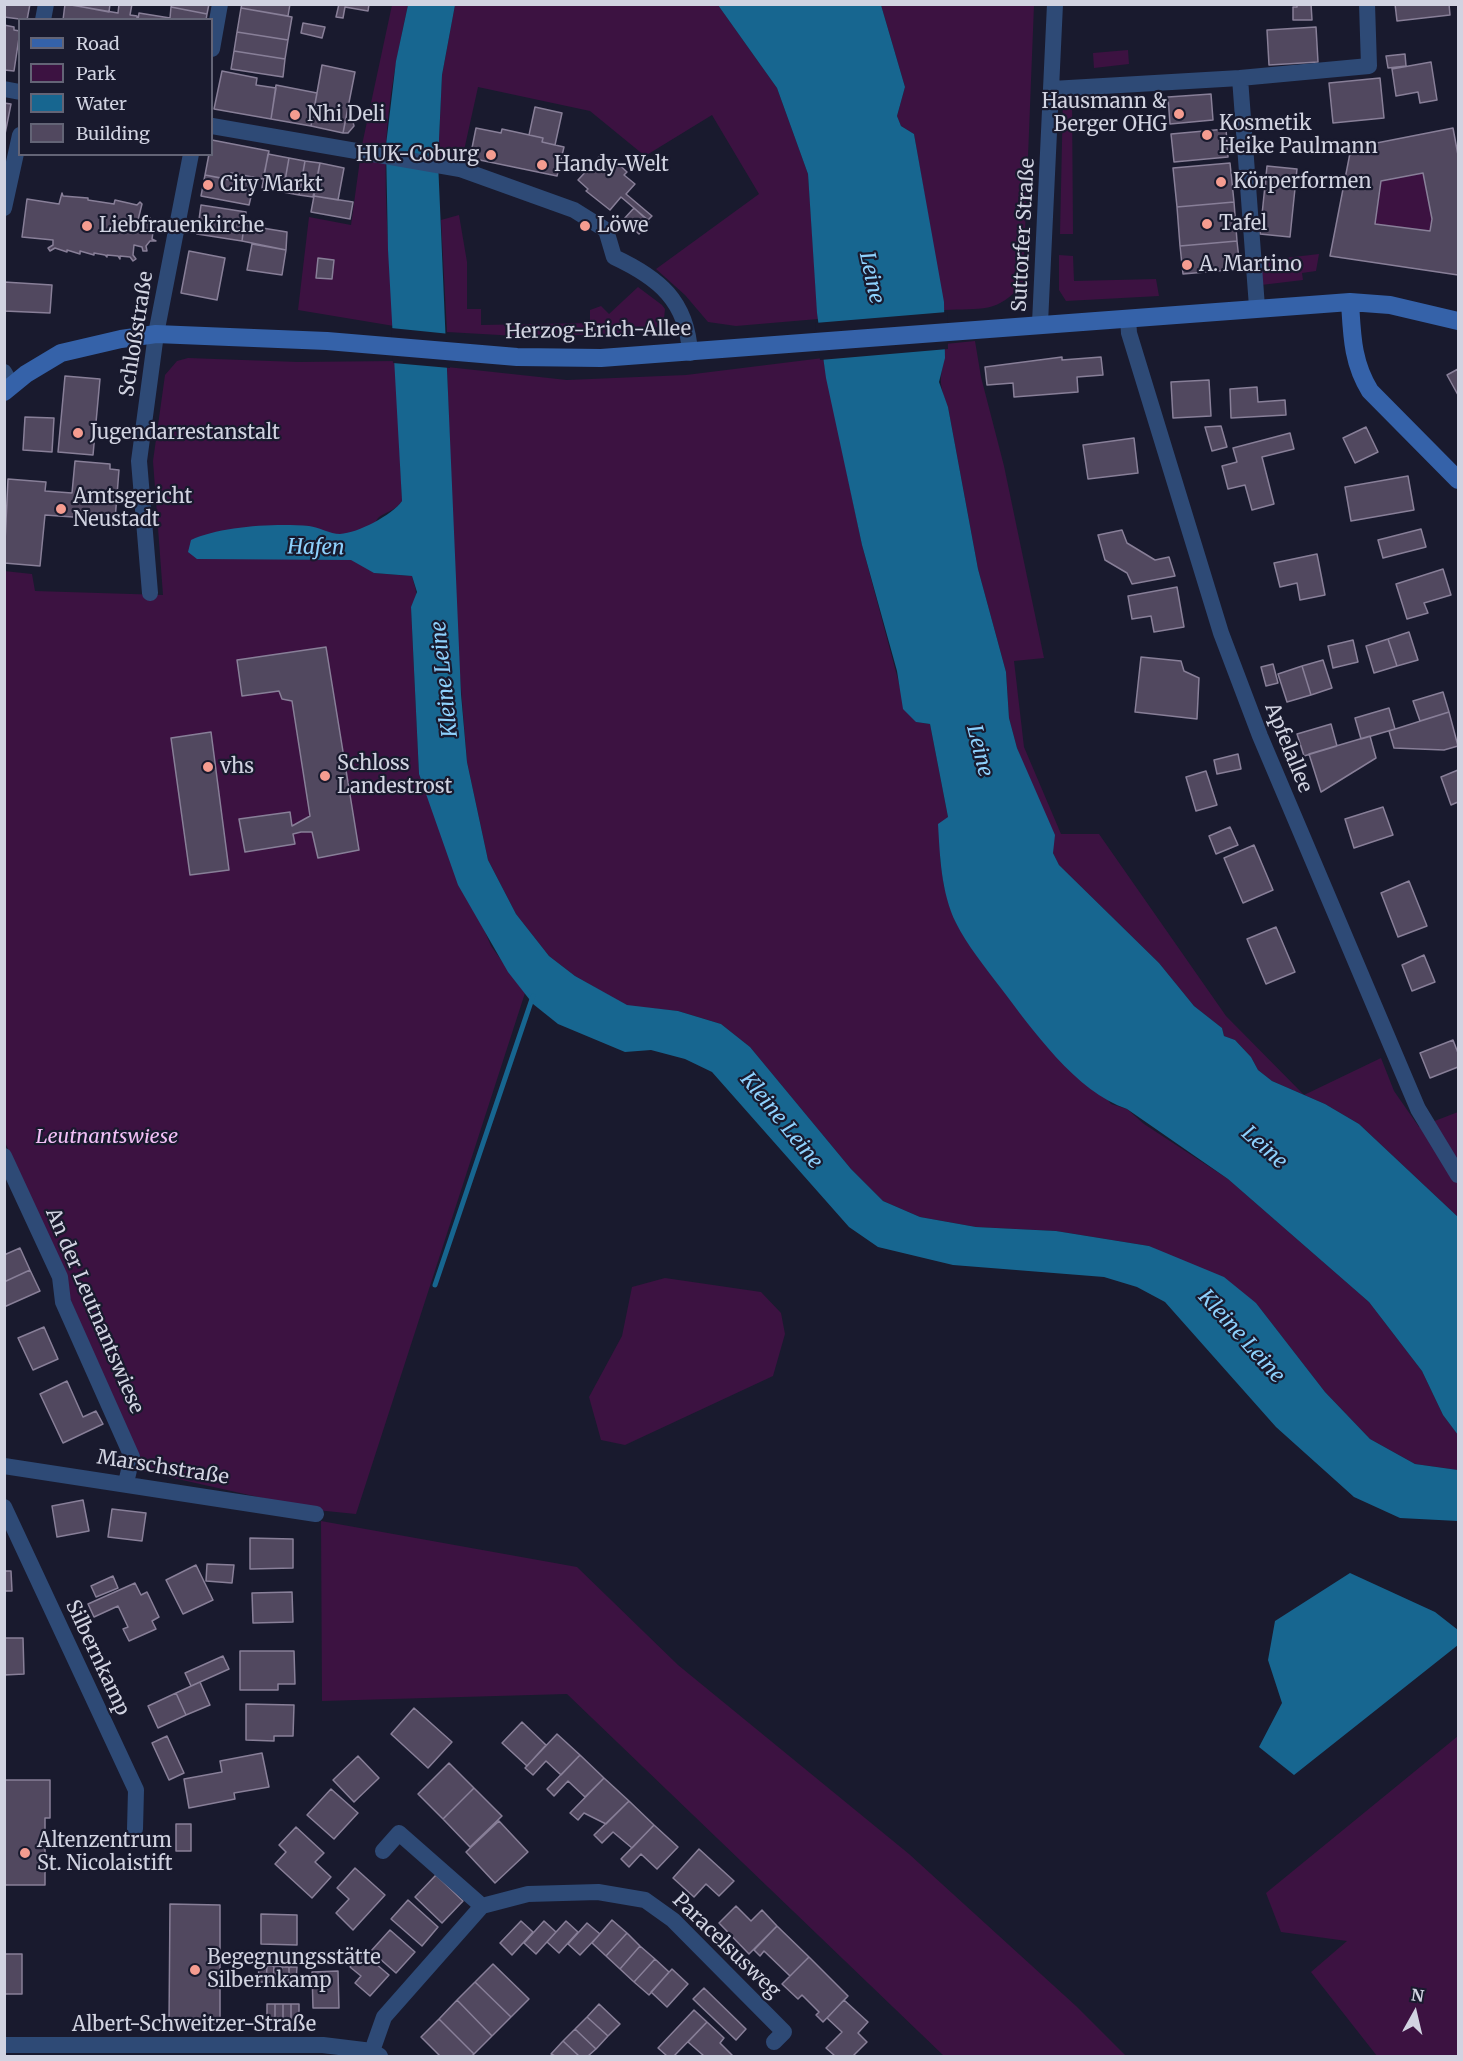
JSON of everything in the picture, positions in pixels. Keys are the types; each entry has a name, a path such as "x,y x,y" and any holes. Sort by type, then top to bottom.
{"main road":[{"name":"Herzog-Erich-Allee","path":"7,383 61,353 121,339 156,334 201,334 454,353 601,358 690,353 1040,323 1350,302 1390,305 1458,321"},
{"path":"1350,302 1353,354 1360,375 1370,390 1458,480"}],"street":[{"path":"213,43 220,4"},
{"name":"Suttorfer Straße","path":"1040,323 1055,4"},
{"path":"1052,89 1240,78 1369,66 1367,4"},
{"path":"1240,78 1257,308"},
{"path":"213,126 446,166 574,210 606,230 614,257 668,292 677,303 689,333 690,353"},
{"path":"4,208 18,144"},
{"name":"Schloßstraße","path":"150,593 139,461 156,334 191,156"},
{"name":"Apfelallee","path":"1128,318 1129,333 1221,633 1260,736 1418,1110 1458,1175"},
{"name":"An der Leutnantswiese","path":"4,1156 60,1277 63,1302 132,1457 126,1483"},
{"name":"Marschstraße","path":"4,1466 316,1514"},
{"name":"Silbernkamp","path":"4,1507 136,1790 135,1829"},
{"path":"376,2054 384,2017 482,1906 399,1833 383,1851"},
{"name":"Paracelsusweg","path":"482,1906 528,1894 598,1892 645,1900 673,1920 784,2032 774,2042"},
{"name":"Albert-Schweitzer-Straße","path":"4,2045 323,2045 376,2054"}],"green space":[{"path":"392,5 408,5 391,92 386,146 387,214 394,326 298,310 309,217 351,225 362,145"},
{"path":"455,5 718,5 777,88 808,174 818,319 736,326 708,322 685,295 656,269 759,194 712,115 645,156 590,111 478,87 461,164 438,161 442,75"},
{"path":"881,5 1034,5 1023,283 1014,293 997,305 979,309 944,310 914,134 901,126 897,116 905,87"},
{"path":"1128,50 1129,64 1094,68 1093,53"},
{"path":"1063,97 1072,97 1073,234 1060,234"},
{"path":"1423,173 1432,219 1430,231 1375,224 1381,181"},
{"path":"459,215 467,262 467,309 481,309 481,325 590,323 590,310 601,306 609,314 638,287 662,305 665,309 664,319 656,328 628,334 517,336 447,332 441,220"},
{"path":"1319,254 1316,271 1302,273 1303,280 1261,285 1259,261"},
{"path":"1059,255 1073,256 1074,281 1156,279 1159,296 1066,301 1059,290"},
{"path":"975,341 1044,658 1014,661 1024,747 1061,834 1099,834 1226,1016 1304,1095 1272,1081 1258,1070 1251,1057 1235,1040 1224,1036 1222,1028 1194,1006 1159,963 1059,865 1053,853 1052,843 1017,748 1009,718 1006,672 978,569 948,407 942,387 941,374 945,344"},
{"name":"Leutnantswiese","path":"188,358 298,362 396,361 402,501 376,521 373,534 374,573 412,576 416,592 411,607 419,774 491,946 525,993 356,1514 316,1510 142,1471 5,1142 4,571 32,574 35,591 163,595 153,461 165,375 177,361"},
{"path":"823,358 862,545 900,687 916,722 930,724 948,817 940,859 944,886 956,923 1111,1104 1127,1109 1144,1124 1228,1179 1369,1302 1422,1371 1443,1415 1458,1435 1458,1470 1415,1464 1370,1439 1325,1392 1256,1303 1149,1246 1056,1231 976,1227 920,1217 883,1201 851,1169 750,1047 721,1024 678,1011 627,1006 575,976 549,956 516,914 488,860 467,762 455,614 447,367 567,380 686,375"},
{"path":"1381,1058 1394,1091 1419,1127 1458,1112 1458,1217 1359,1124 1325,1104 1304,1095"},
{"path":"665,1278 761,1292 781,1313 785,1334 773,1376 625,1445 601,1440 589,1397 622,1336 632,1287"},
{"path":"321,1521 577,1567 678,1665 909,1854 1076,2006 1126,2056 944,2056 567,1694 322,1701"},
{"path":"1458,1736 1458,2056 1377,2056 1311,1972 1347,1941 1281,1932 1266,1893"}],"water":[{"path":"408,5 455,5 442,75 438,161 461,694 467,762 488,860 516,914 549,956 575,976 627,1005 678,1011 721,1024 750,1047 851,1169 883,1201 920,1217 976,1227 1056,1231 1149,1246 1224,1277 1256,1303 1325,1392 1370,1439 1415,1464 1458,1470 1458,1521 1400,1518 1354,1497 1276,1427 1165,1302 1137,1287 1104,1277 953,1265 878,1247 849,1227 712,1072 685,1059 651,1050 625,1052 558,1024 533,1004 508,972 458,885 419,774 411,607 417,592 412,576 374,573 351,560 197,559 188,552 191,540 217,531 232,529 281,525 309,526 336,534 347,533 365,527 383,517 402,501 388,250 386,145 396,61"},
{"name":"Leine","path":"718,5 881,5 905,87 897,116 901,126 914,134 944,302 945,358 939,382 948,407 978,569 1006,672 1009,718 1017,748 1055,835 1053,853 1059,865 1159,963 1194,1006 1222,1028 1224,1036 1235,1040 1251,1057 1258,1070 1272,1081 1325,1104 1359,1124 1458,1217 1458,1435 1443,1415 1422,1371 1369,1302 1228,1179 1127,1109 1108,1101 1090,1089 1073,1074 1026,1021 976,956 956,923 947,899 942,874 938,824 948,817 930,724 916,722 903,709 897,671 862,545 826,378 817,313 808,174 777,88"},
{"path":"1350,1573 1435,1612 1458,1630 1458,1645 1294,1775 1259,1747 1282,1703 1268,1660 1275,1621"}],"pier":[{"path":"947,312 948,349 820,360 815,323"},
{"path":"391,328 450,334 450,368 393,363"}],"building":[{"path":"4,4 30,4 27,18 4,17"},
{"path":"65,4 118,13 119,4 132,4 130,15 137,16 137,18 63,18"},
{"path":"67,4 110,4 109,12"},
{"path":"172,4 209,4 207,14 171,7"},
{"path":"242,4 290,4 288,16 241,8"},
{"path":"339,4 369,4 368,11 345,7 343,18 336,17"},
{"path":"1297,4 1311,4 1312,20 1293,20 1293,7 1297,7"},
{"path":"1395,4 1449,4 1450,15 1397,21"},
{"path":"171,7 207,14 206,18 170,18"},
{"path":"241,8 292,17 288,40 237,32"},
{"path":"139,13 170,18 138,18"},
{"path":"303,23 325,27 322,38 301,33"},
{"path":"4,25 14,27 14,30 18,31 18,44 14,71 4,70"},
{"path":"1316,27 1318,62 1269,65 1267,30"},
{"path":"237,32 288,40 285,59 234,51"},
{"path":"234,51 285,59 283,77 231,69"},
{"path":"1405,54 1406,66 1388,68 1386,56"},
{"path":"1431,62 1437,100 1420,103 1418,92 1396,96 1392,69"},
{"path":"322,65 355,72 343,133 311,126"},
{"path":"222,71 257,78 256,85 276,88 271,119 214,109"},
{"path":"1380,78 1384,118 1333,123 1329,83"},
{"path":"276,85 317,93 311,126 271,119"},
{"path":"1211,94 1213,120 1170,124 1168,97"},
{"path":"4,103 11,104 4,139"},
{"path":"535,107 562,113 555,145 542,142 543,138 529,135"},
{"path":"346,118 353,122 354,126 348,133 343,133"},
{"path":"476,128 501,133 502,129 543,138 542,142 564,147 557,176 470,158"},
{"path":"1453,128 1458,155 1458,275 1330,256 1351,148","holes":["1423,173 1432,219 1430,231 1375,224 1381,181"]},
{"path":"1226,129 1228,157 1174,162 1171,134"},
{"path":"213,140 269,151 263,179 231,173 230,180 205,175 209,156 213,156"},
{"path":"268,154 289,158 283,192 262,188"},
{"path":"602,154 611,162 613,159 627,172 624,175 635,184 626,194 652,216 648,220 621,197 610,210 586,191 588,189 578,180"},
{"path":"289,158 305,161 299,195 283,192"},
{"path":"305,161 320,163 313,197 299,195"},
{"path":"320,163 344,168 338,200 314,196"},
{"path":"1230,163 1234,202 1177,207 1173,168"},
{"path":"1267,166 1297,169 1290,237 1260,234"},
{"path":"205,175 254,184 249,205 201,196"},
{"name":"Liebfrauenkirche","path":"62,193 63,196 88,198 88,200 114,204 115,200 137,205 140,202 142,204 138,220 146,221 149,217 152,220 149,224 157,232 153,232 152,239 156,241 150,241 146,246 147,251 134,245 133,255 136,259 133,261 130,257 120,256 120,259 118,256 107,255 107,257 80,251 80,254 55,248 50,251 48,248 53,245 53,240 22,237 27,199 59,204"},
{"path":"314,196 353,202 350,219 311,212"},
{"name":"Tafel","path":"1234,202 1237,241 1180,246 1177,207"},
{"path":"201,205 246,212 242,241 197,234"},
{"path":"634,208 649,222 639,234 623,220"},
{"path":"244,225 287,232 286,250 242,241"},
{"path":"1237,241 1240,269 1183,274 1180,246"},
{"path":"252,244 286,250 282,275 247,270"},
{"path":"189,251 225,258 217,300 181,293"},
{"path":"318,258 334,260 332,279 316,278"},
{"path":"4,282 52,285 50,313 4,311"},
{"path":"1062,357 1062,360 1101,357 1103,375 1077,377 1078,392 1014,397 1013,383 987,385 985,367"},
{"path":"1458,369 1458,395 1447,375"},
{"name":"Jugendarrestanstalt","path":"65,376 100,379 93,455 58,452"},
{"path":"1209,380 1211,416 1173,418 1171,382"},
{"path":"1257,387 1258,402 1285,400 1286,415 1231,418 1230,389"},
{"path":"25,417 54,418 52,452 23,450"},
{"path":"1221,426 1227,447 1212,451 1205,427"},
{"path":"1366,427 1378,452 1355,463 1343,438"},
{"path":"1290,433 1294,449 1262,457 1274,504 1252,510 1245,485 1228,489 1222,466 1237,462 1233,448"},
{"path":"1134,438 1138,473 1088,479 1083,445"},
{"name":"Amtsgericht Neustadt","path":"75,461 110,464 110,469 119,470 115,520 45,515 40,566 4,563 8,479 46,482 45,491 72,493"},
{"path":"1408,476 1414,510 1351,521 1345,487"},
{"path":"1421,529 1426,547 1383,558 1378,540"},
{"path":"1122,530 1127,543 1155,560 1169,557 1175,576 1132,584 1127,573 1105,560 1098,535"},
{"path":"1317,554 1325,595 1300,600 1297,583 1280,587 1274,563"},
{"path":"1443,569 1451,595 1424,603 1428,613 1407,619 1396,584"},
{"path":"1177,587 1184,627 1154,632 1151,616 1132,619 1128,596"},
{"path":"1409,632 1418,660 1397,666 1388,639"},
{"path":"1388,639 1397,666 1374,673 1366,646"},
{"path":"1353,640 1358,662 1333,668 1328,646"},
{"name":"Schloss Landestrost","path":"326,647 359,850 318,858 312,832 301,832 293,834 295,844 245,852 239,819 290,812 292,826 310,816 292,701 282,699 279,691 242,696 237,660"},
{"path":"1141,657 1181,661 1184,671 1199,678 1197,719 1135,712"},
{"path":"1323,660 1332,688 1311,695 1302,666"},
{"path":"1273,664 1278,683 1266,686 1261,667"},
{"path":"1302,666 1311,695 1287,702 1278,674"},
{"path":"1443,692 1449,712 1420,721 1413,701"},
{"path":"1389,708 1395,729 1361,739 1355,718"},
{"path":"1449,712 1458,746 1444,750 1394,748 1389,731"},
{"path":"1331,724 1337,746 1304,756 1297,734"},
{"path":"211,732 229,870 190,875 171,738"},
{"path":"1370,736 1376,758 1321,792 1309,754"},
{"path":"1238,754 1241,769 1217,774 1214,760"},
{"path":"1458,770 1458,802 1451,805 1441,777"},
{"path":"1206,771 1217,805 1196,811 1186,777"},
{"path":"1383,807 1393,835 1354,848 1345,819"},
{"path":"1230,827 1238,845 1216,854 1209,836"},
{"path":"1254,845 1273,890 1243,903 1224,858"},
{"path":"1409,881 1427,926 1398,937 1381,893"},
{"path":"1276,927 1295,972 1266,984 1247,939"},
{"path":"1424,955 1435,982 1412,991 1402,965"},
{"path":"1453,1040 1458,1053 1458,1067 1430,1078 1420,1053"},
{"path":"20,1248 30,1270 4,1282 4,1255"},
{"path":"30,1270 40,1291 4,1307 4,1282"},
{"path":"44,1327 58,1359 33,1370 18,1338"},
{"path":"67,1381 83,1417 96,1411 103,1424 63,1443 40,1394"},
{"path":"83,1500 89,1531 57,1537 52,1506"},
{"path":"112,1509 146,1513 142,1541 108,1537"},
{"path":"250,1538 293,1539 293,1568 250,1569"},
{"path":"207,1564 234,1565 232,1583 206,1581"},
{"path":"196,1565 213,1600 183,1614 166,1580"},
{"path":"4,1571 11,1571 12,1591 4,1591"},
{"path":"113,1576 118,1588 96,1597 91,1586"},
{"path":"135,1583 141,1595 147,1592 159,1617 152,1621 156,1629 129,1641 123,1629 128,1627 118,1606 94,1617 88,1604"},
{"path":"292,1592 293,1622 253,1623 252,1593"},
{"path":"4,1638 23,1638 24,1674 4,1675"},
{"path":"240,1651 294,1651 295,1684 278,1684 278,1690 240,1690"},
{"path":"223,1656 229,1669 191,1686 185,1673"},
{"path":"200,1682 210,1705 186,1715 176,1693"},
{"path":"176,1693 186,1715 158,1728 148,1706"},
{"path":"246,1704 294,1705 293,1736 274,1736 274,1741 246,1740"},
{"path":"414,1708 452,1742 428,1768 391,1734"},
{"path":"522,1722 546,1745 527,1766 502,1743"},
{"path":"557,1734 580,1755 561,1775 546,1761 533,1775 525,1768"},
{"path":"167,1736 184,1773 169,1780 152,1743"},
{"path":"262,1753 269,1787 234,1793 235,1799 189,1808 184,1779 222,1772 220,1761"},
{"path":"580,1755 604,1778 585,1797 568,1781 554,1796 547,1789"},
{"path":"358,1756 379,1778 354,1802 333,1780"},
{"path":"449,1763 474,1788 443,1819 418,1794"},
{"path":"604,1778 629,1801 606,1824 584,1813 578,1820 570,1813"},
{"name":"Altenzentrum St. Nicolaistift","path":"5,1780 50,1780 50,1818 45,1818 45,1885 4,1885"},
{"path":"474,1788 502,1816 470,1847 443,1819"},
{"path":"331,1789 358,1813 334,1839 307,1815"},
{"path":"629,1801 654,1825 632,1848 613,1832 602,1843 594,1835"},
{"path":"499,1821 528,1852 495,1883 466,1852"},
{"path":"176,1824 191,1824 191,1851 176,1851"},
{"path":"654,1825 678,1847 657,1869 641,1854 629,1867 621,1859"},
{"path":"296,1827 324,1853 315,1862 331,1877 312,1898 275,1864 286,1852 279,1845"},
{"path":"699,1849 734,1881 719,1896 706,1884 694,1897 673,1878"},
{"path":"355,1868 385,1895 353,1930 336,1913 349,1899 337,1888"},
{"path":"436,1875 463,1901 442,1923 415,1897"},
{"path":"408,1900 438,1927 422,1946 391,1919"},
{"name":"Begegnungsstätte Silbernkamp","path":"170,1904 220,1905 220,2024 169,2024"},
{"path":"736,1906 751,1921 762,1910 777,1926 749,1954 719,1923"},
{"path":"261,1914 297,1915 297,1945 261,1944"},
{"path":"612,1920 627,1933 606,1956 592,1943"},
{"path":"521,1921 533,1932 512,1955 500,1943"},
{"path":"544,1921 556,1932 536,1954 524,1943"},
{"path":"566,1921 578,1932 559,1953 547,1942"},
{"path":"587,1923 600,1934 580,1955 568,1944"},
{"path":"777,1926 809,1957 790,1976 764,1951 760,1956 754,1950"},
{"path":"390,1930 415,1952 396,1973 371,1951"},
{"path":"627,1933 640,1946 620,1969 606,1956"},
{"path":"640,1946 655,1959 634,1982 620,1969"},
{"path":"362,1952 389,1975 370,1996 355,1983 361,1976 350,1967"},
{"path":"4,1954 22,1954 22,1994 4,1994"},
{"path":"809,1957 848,1996 823,2022 816,2015 819,2012 802,1995 798,1999 782,1984"},
{"path":"655,1959 669,1972 649,1995 634,1982"},
{"path":"493,1964 529,1999 511,2017 475,1982"},
{"path":"259,1966 267,1966 266,1982 258,1982"},
{"path":"267,1966 274,1966 273,1982 266,1982"},
{"path":"274,1966 282,1967 281,1983 273,1982"},
{"path":"282,1967 289,1967 289,1983 281,1983"},
{"path":"289,1967 297,1967 296,1983 289,1983"},
{"path":"672,1969 688,1984 667,2007 651,1992"},
{"path":"338,1971 339,2008 313,2008 312,1972"},
{"path":"475,1982 511,2017 492,2036 457,2000"},
{"path":"704,1988 746,2029 736,2040 693,1999"},
{"path":"457,2000 492,2036 474,2054 439,2019"},
{"path":"844,2000 868,2022 858,2033 867,2042 853,2056 835,2056 826,2048 842,2032 827,2018"},
{"path":"267,2004 275,2004 275,2020 267,2020"},
{"path":"275,2004 283,2004 283,2020 275,2020"},
{"path":"283,2004 291,2004 291,2020 283,2020"},
{"path":"291,2004 299,2004 299,2020 291,2020"},
{"path":"599,2004 620,2024 608,2036 587,2017"},
{"path":"694,2010 707,2022 674,2056 667,2056 658,2048"},
{"path":"587,2017 608,2036 596,2049 575,2029"},
{"path":"439,2019 474,2054 472,2056 440,2056 421,2037"},
{"path":"707,2022 724,2038 720,2043 733,2056 704,2056 688,2042"},
{"path":"575,2029 596,2049 588,2056 579,2056 563,2041"},
{"path":"563,2041 579,2056 551,2054"}],"waterway":[{"path":"435,1285 533,996"}],"place":[{"name":"Hausmann & Berger OHG","path":"1179,114"},
{"name":"Nhi Deli","path":"295,115"},
{"name":"Kosmetik Heike Paulmann","path":"1207,135"},
{"name":"HUK-Coburg","path":"491,155"},
{"name":"Handy-Welt","path":"542,165"},
{"name":"Körperformen","path":"1221,182"},
{"name":"City Markt","path":"208,185"},
{"name":"Tafel","path":"1207,224"},
{"name":"Liebfrauenkirche","path":"87,226"},
{"name":"Löwe","path":"585,226"},
{"name":"A. Martino","path":"1187,265"},
{"name":"Jugendarrestanstalt","path":"78,433"},
{"name":"Amtsgericht Neustadt","path":"61,509"},
{"name":"vhs","path":"208,767"},
{"name":"Schloss Landestrost","path":"325,776"},
{"name":"Altenzentrum St. Nicolaistift","path":"25,1853"},
{"name":"Begegnungsstätte Silbernkamp","path":"195,1970"}],"water label":[{"name":"Hafen","path":"316,548"},
{"name":"Kleine Leine","path":"445,679"},
{"name":"Kleine Leine","path":"781,1121"},
{"name":"Kleine Leine","path":"1241,1337"}]}
